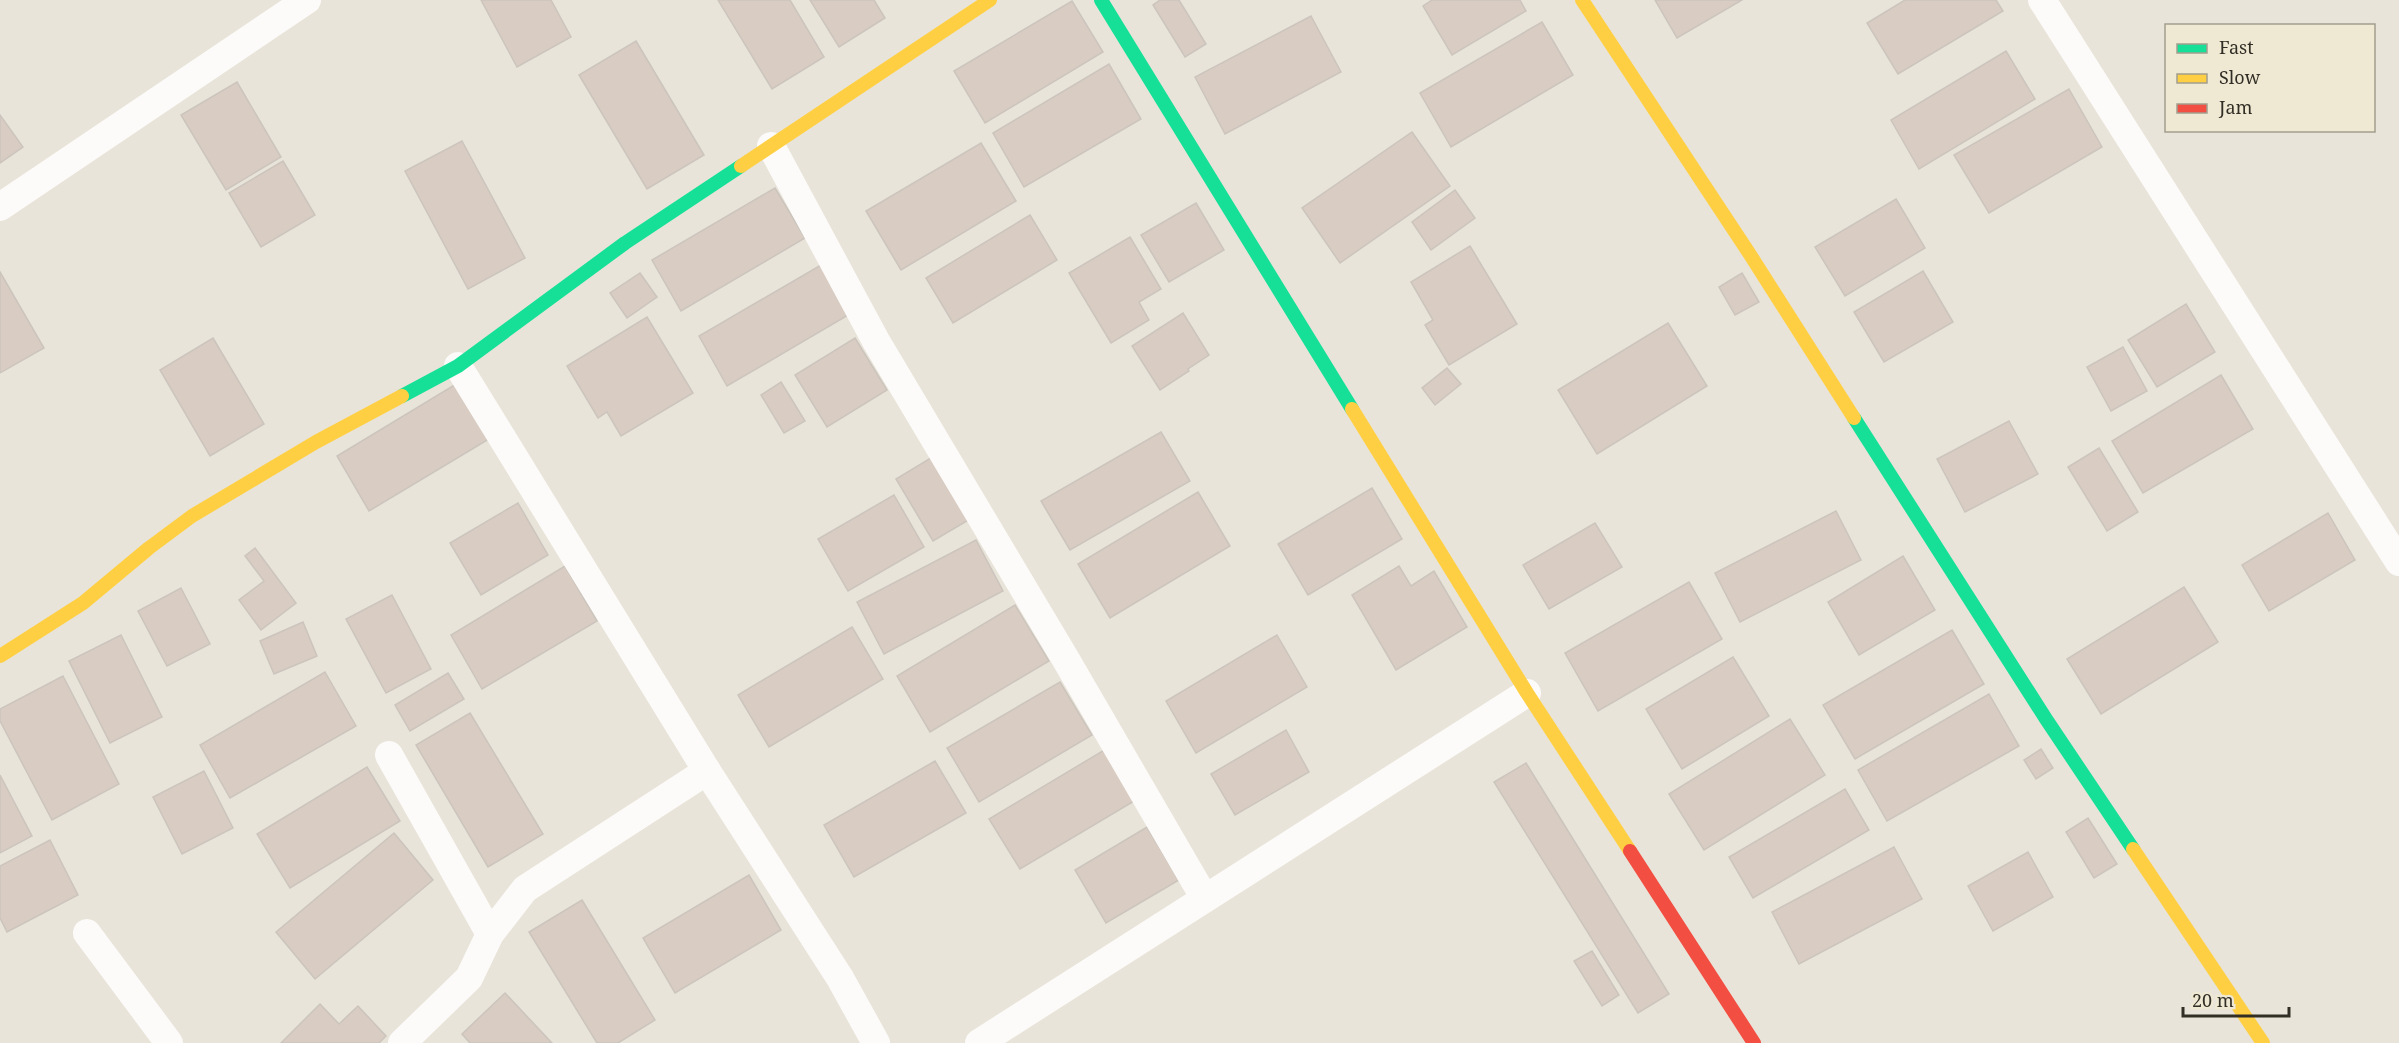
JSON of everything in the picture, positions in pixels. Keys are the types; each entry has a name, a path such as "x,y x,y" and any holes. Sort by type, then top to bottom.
{"street":[{"path":"0,207 307,0"},
{"path":"0,656 83,603 149,548 192,516 316,442 458,366 625,243 990,0"},
{"path":"1101,0 1527,693 1755,1043"},
{"path":"1582,0 1749,252 2046,719 2263,1043"},
{"path":"2042,0 2399,562"},
{"path":"771,146 876,340 1204,897"},
{"path":"458,366 707,771 840,978 876,1043"},
{"path":"980,1043 1204,897 1527,693"},
{"path":"389,755 490,934"},
{"path":"402,1043 469,978 490,934 525,889 707,771"},
{"path":"87,933 169,1043"}],"building":[{"path":"481,0 551,0 571,37 517,67"},
{"path":"718,0 790,0 824,57 772,89"},
{"path":"810,0 874,0 885,18 839,47"},
{"path":"1160,0 1179,0 1206,44 1185,57 1153,5"},
{"path":"1432,0 1520,0 1526,11 1452,55 1423,6"},
{"path":"1655,0 1742,0 1677,38"},
{"path":"1905,0 1996,0 2003,11 1898,74 1867,23"},
{"path":"1072,1 1103,52 985,123 954,71"},
{"path":"1311,16 1341,72 1225,134 1195,77"},
{"path":"1542,22 1573,75 1451,147 1420,93"},
{"path":"636,41 704,155 647,189 579,75"},
{"path":"2006,51 2035,99 1919,169 1891,120"},
{"path":"1109,64 1141,119 1024,187 993,133"},
{"path":"237,82 281,157 226,190 181,115"},
{"path":"2069,89 2102,147 1989,213 1954,155"},
{"path":"0,115 23,147 0,163"},
{"path":"1412,132 1450,186 1340,263 1302,208"},
{"path":"462,141 525,258 468,289 405,171"},
{"path":"981,143 1016,201 901,270 866,211"},
{"path":"283,161 315,215 261,247 229,193"},
{"path":"775,188 805,238 681,311 652,260"},
{"path":"1455,190 1475,218 1431,250 1412,222"},
{"path":"1896,199 1925,248 1845,296 1815,247"},
{"path":"1196,203 1224,250 1169,282 1141,235"},
{"path":"1030,215 1057,260 953,323 926,278"},
{"path":"1130,237 1161,289 1139,302 1149,320 1111,343 1069,273"},
{"path":"1470,246 1517,324 1449,365 1425,325 1433,320 1411,282"},
{"path":"821,265 850,314 727,386 699,336"},
{"path":"1923,271 1953,322 1884,362 1854,312"},
{"path":"0,272 44,348 0,373"},
{"path":"640,273 657,297 627,318 610,293"},
{"path":"1742,273 1759,302 1735,315 1719,287"},
{"path":"2186,304 2215,352 2157,387 2128,340"},
{"path":"1183,313 1209,355 1160,390 1132,346"},
{"path":"647,317 693,393 621,436 607,412 598,418 567,366"},
{"path":"1668,323 1707,386 1597,454 1558,390"},
{"path":"213,338 264,424 210,456 160,370"},
{"path":"855,338 887,390 827,427 795,375"},
{"path":"2123,347 2147,391 2111,411 2087,367"},
{"path":"1447,368 1461,384 1435,405 1422,388"},
{"path":"2221,375 2253,429 2143,493 2112,441"},
{"path":"461,381 494,436 369,511 337,456"},
{"path":"781,382 805,421 784,433 761,395"},
{"path":"2009,421 2038,474 1965,512 1937,459"},
{"path":"1161,432 1190,481 1070,550 1041,501"},
{"path":"2099,448 2138,512 2107,531 2068,467"},
{"path":"939,453 977,515 933,541 896,479"},
{"path":"1372,488 1402,539 1308,595 1278,544"},
{"path":"1198,492 1230,546 1110,618 1078,564"},
{"path":"894,495 924,547 848,591 818,539"},
{"path":"518,503 548,555 481,595 450,543"},
{"path":"1836,511 1861,560 1740,622 1715,573"},
{"path":"2328,513 2355,560 2269,611 2242,565"},
{"path":"1595,523 1622,567 1549,609 1523,565"},
{"path":"976,540 1003,591 884,654 857,602"},
{"path":"255,548 296,603 261,630 239,600 264,581 245,556"},
{"path":"1903,556 1935,610 1859,655 1828,602"},
{"path":"565,566 597,621 482,689 451,635"},
{"path":"1399,566 1411,586 1434,571 1467,627 1396,670 1352,595"},
{"path":"1689,582 1722,639 1598,711 1565,653"},
{"path":"2184,587 2218,642 2101,714 2067,659"},
{"path":"181,588 210,644 167,666 138,611"},
{"path":"392,595 431,669 386,693 346,619"},
{"path":"1015,605 1049,661 930,732 897,676"},
{"path":"303,622 317,656 274,674 260,641"},
{"path":"852,627 883,679 769,747 738,695"},
{"path":"1952,630 1984,684 1855,759 1823,705"},
{"path":"121,635 162,717 110,743 69,661"},
{"path":"1277,635 1307,687 1196,753 1166,701"},
{"path":"1733,657 1769,716 1682,769 1646,709"},
{"path":"325,672 356,726 230,798 200,745"},
{"path":"448,673 464,699 410,731 395,705"},
{"path":"63,676 119,784 52,820 0,721 0,709"},
{"path":"1060,682 1092,735 979,802 947,748"},
{"path":"1989,694 2019,746 1887,821 1858,770"},
{"path":"470,713 543,834 488,867 416,745"},
{"path":"1790,719 1825,775 1704,850 1669,794"},
{"path":"1286,730 1309,772 1235,815 1211,774"},
{"path":"1111,746 1141,797 1020,869 989,819"},
{"path":"2041,749 2053,768 2036,779 2024,760"},
{"path":"935,761 966,813 854,877 824,825"},
{"path":"1526,763 1669,994 1638,1013 1494,782"},
{"path":"367,767 400,821 290,888 257,834"},
{"path":"204,771 233,828 182,854 153,797"},
{"path":"0,775 32,836 0,853"},
{"path":"1845,789 1869,830 1753,898 1729,857"},
{"path":"2088,818 2117,864 2094,878 2066,832"},
{"path":"1147,827 1179,880 1106,923 1075,870"},
{"path":"394,833 433,880 315,979 276,932"},
{"path":"50,840 78,895 7,932 0,918 0,866"},
{"path":"1894,847 1922,899 1799,964 1772,912"},
{"path":"2028,852 2053,897 1993,931 1968,886"},
{"path":"749,875 781,930 675,993 643,938"},
{"path":"582,900 655,1020 618,1043 597,1043 529,932"},
{"path":"1592,951 1619,995 1602,1006 1574,961"},
{"path":"505,993 552,1043 470,1043 462,1034"},
{"path":"320,1004 339,1024 358,1006 386,1036 379,1043 281,1043"}],"traffic: fast":[{"path":"1101,0 1352,409"},
{"path":"402,396 458,366 625,243 741,166"},
{"path":"1854,418 2046,719 2133,849"}],"traffic: slow":[{"path":"741,166 990,0"},
{"path":"1582,0 1749,253 1854,418"},
{"path":"0,656 83,603 149,548 192,516 316,442 402,396"},
{"path":"1352,409 1527,693 1630,851"},
{"path":"2133,849 2263,1043"}],"traffic: jam":[{"path":"1630,851 1754,1043"}]}
